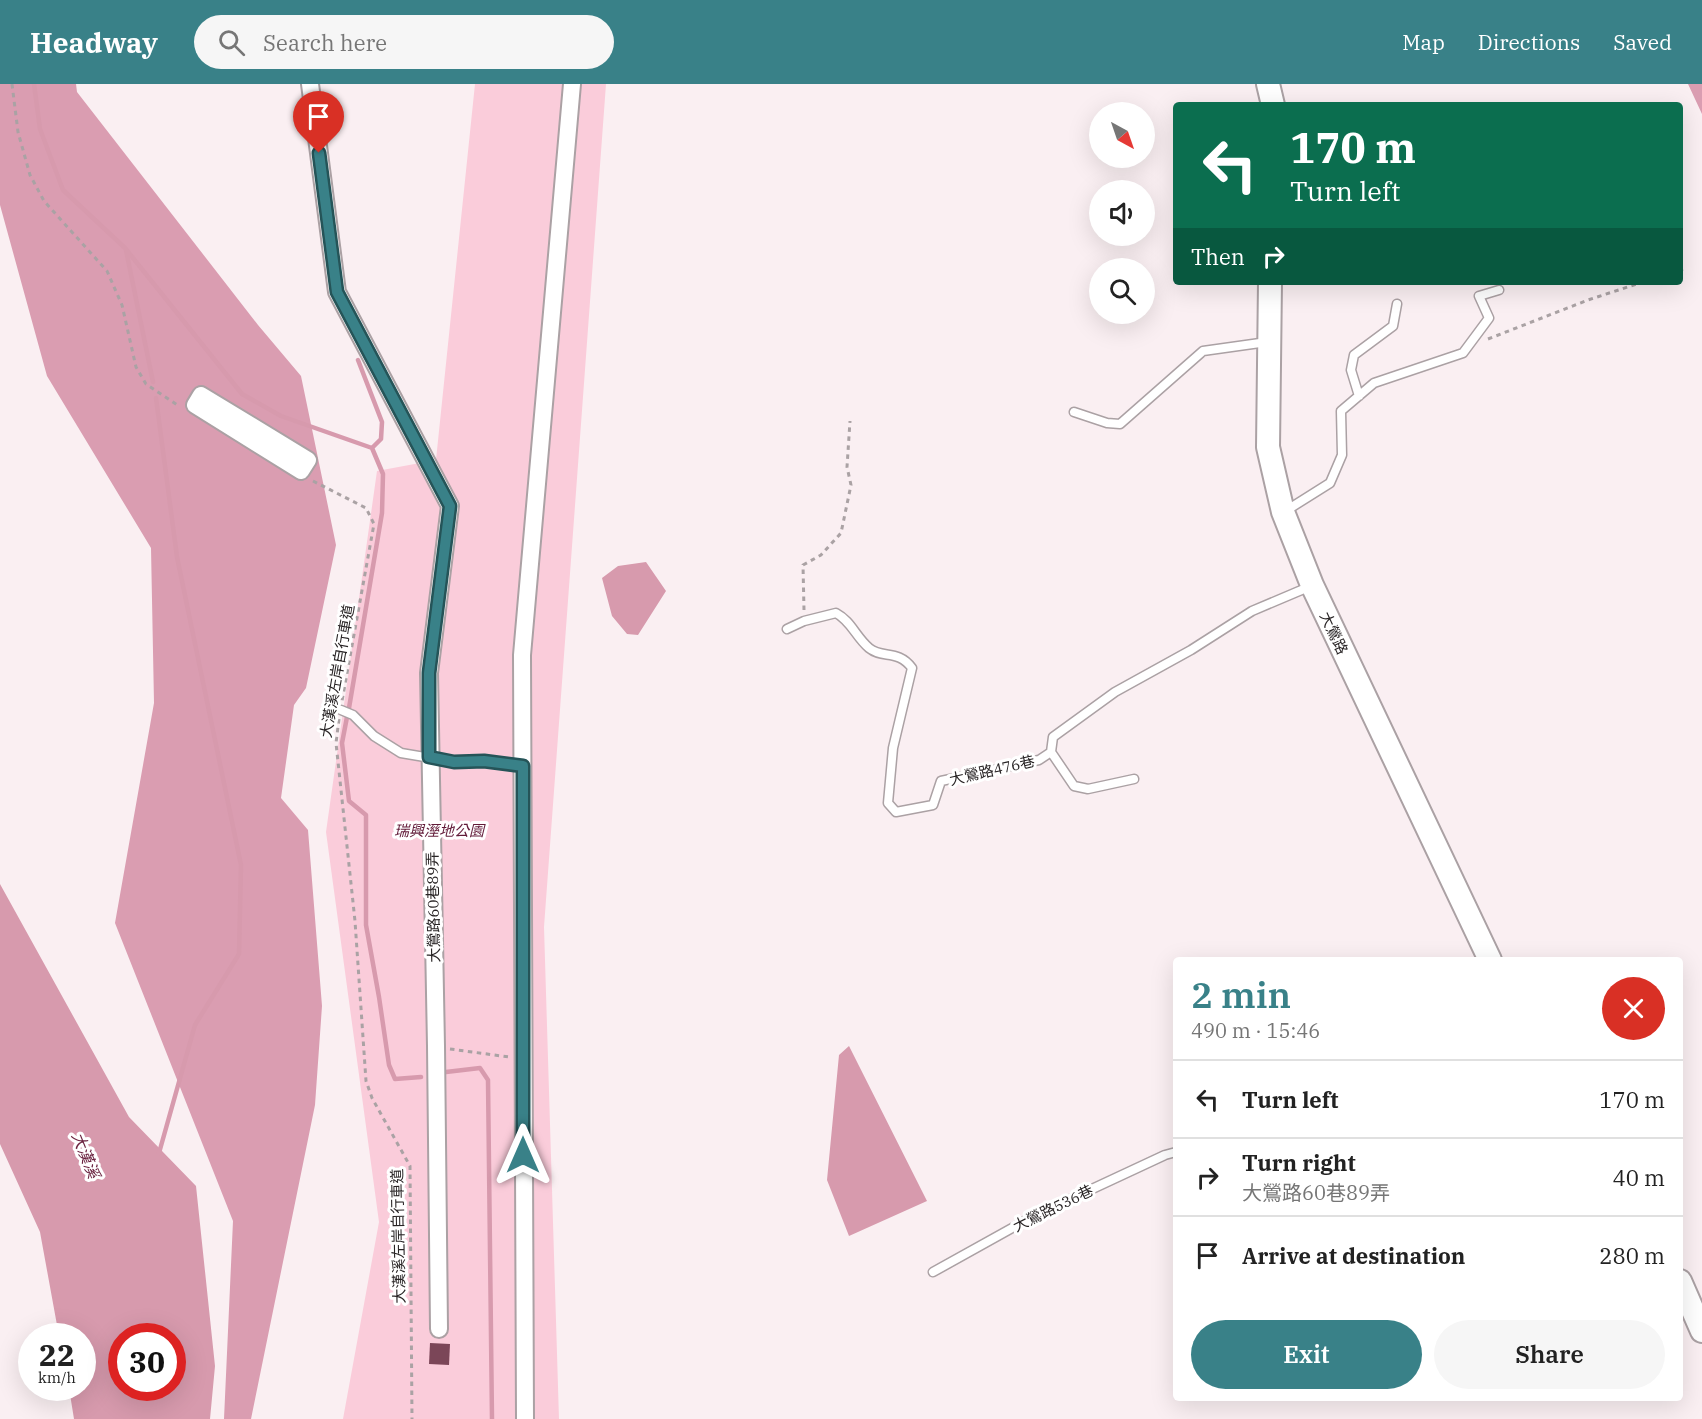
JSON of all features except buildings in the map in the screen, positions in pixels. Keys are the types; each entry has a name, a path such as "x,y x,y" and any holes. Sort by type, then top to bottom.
{"street":[{"name":"大鶯路60巷89弄","path":"310,84 337,292 450,506 429,673 439,1329"},
{"path":"525,1419 522,655 572,84"},
{"path":"1268,84 1272,102"},
{"name":"大鶯路","path":"1270,285 1268,447 1284,512 1312,585 1489,957"},
{"path":"201,395 308,460 301,471 188,406 201,395"},
{"path":"1683,1288 1702,1331"}],"lane":[{"path":"1284,512 1330,483 1342,455 1341,411 1374,383 1464,353 1489,318 1479,296 1499,290"},
{"path":"1359,396 1351,370 1354,355 1393,326 1397,304"},
{"path":"1074,412 1107,423 1120,424 1203,351 1268,342"},
{"name":"大鶯路476巷","path":"787,629 804,621 836,613 845,618 870,650 904,658 912,668 893,747 888,803 896,812 933,805 941,781 1040,760 1051,752 1053,737 1114,692 1191,650 1252,611 1312,585"},
{"path":"341,710 353,715 374,736 401,753 454,762 484,761 523,766"},
{"path":"1051,752 1074,786 1088,789 1134,779"},
{"name":"大鶯路536巷","path":"933,1272 1032,1217 1173,1153"}],"path":[{"path":"12,84 18,132 30,175 44,201 106,272 122,305 136,367 146,384 188,406"},
{"path":"1464,353 1484,340 1634,285"},
{"path":"804,621 803,565 821,555 841,533 851,485 847,467 850,421"},
{"name":"大漢溪左岸自行車道","path":"313,481 366,508 374,524 336,743 354,921 366,1081 372,1098 410,1166 412,1419"},
{"path":"436,1047 523,1059"}],"green space":[{"name":"瑞興溼地公園","path":"475,84 606,84 544,927 559,1419 343,1419 379,1222 326,832 377,471 436,460"}],"shaded area":[{"path":"0,84 76,84 77,92 258,325 301,376 336,545 306,688 294,705 281,798 308,830 322,1006 315,1105 251,1419 224,1419 233,1221 115,923 154,703 151,548 47,376 0,205"},
{"path":"1688,84 1702,84 1702,114"}],"water":[{"path":"646,562 666,591 638,635 627,634 612,616 602,578 618,566"},
{"name":"大漢溪","path":"0,884 129,1117 196,1186 215,1366 210,1419 74,1419 71,1401 96,1401 96,1323 57,1323 40,1232 0,1144"},
{"path":"849,1046 927,1201 849,1236 827,1180 839,1055"}],"waterway":[{"path":"34,84 40,129 63,190 125,248 242,394 281,416 372,448 383,474 382,513 349,708"},
{"path":"126,250 153,382"},
{"path":"358,360 382,422 381,439 372,448"},
{"path":"156,398 177,557 241,865 239,954 195,1025 159,1153"},
{"path":"347,717 342,743 349,801 366,815 366,925 389,1065 395,1079 421,1077"},
{"path":"446,1072 480,1068 488,1080 492,1419"}],"route":[{"path":"319,153 337,292 450,506 429,673 429,757 454,762 484,761 523,766 523,1155"}]}
